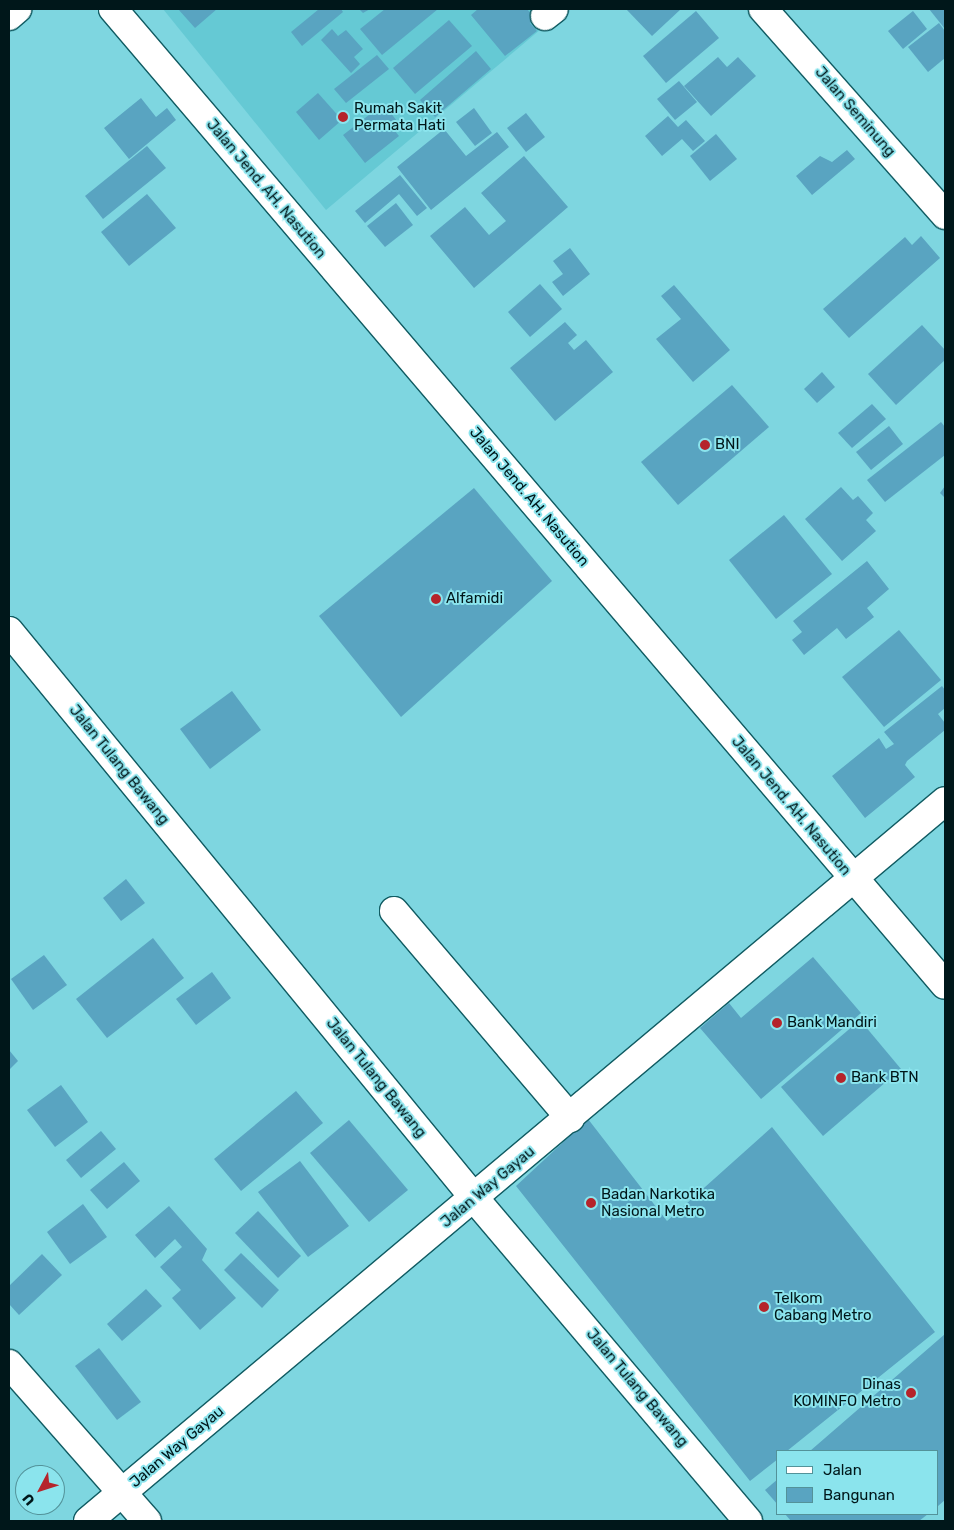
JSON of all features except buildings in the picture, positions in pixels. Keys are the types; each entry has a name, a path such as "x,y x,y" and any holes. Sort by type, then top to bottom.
{"main road":[{"path":"9,16 17,9"},
{"name":"Jalan Jend. AH. Nasution","path":"113,9 945,986"},
{"name":"Jalan Seminung","path":"763,9 945,215"},
{"name":"Jalan Tulang Bawang","path":"9,631 475,1198 748,1521"},
{"name":"Jalan Way Gayau","path":"88,1521 475,1198 945,801"},
{"path":"394,911 570,1118"},
{"path":"9,1364 121,1494 147,1521"}],"shaded area":[{"name":"Rumah Sakit Permata Hati","path":"163,9 534,9 547,24 326,210"}],"place":[{"name":"Rumah Sakit Permata Hati","path":"343,117"},
{"name":"BNI","path":"705,445"},
{"name":"Alfamidi","path":"436,599"},
{"name":"Bank Mandiri","path":"777,1023"},
{"name":"Bank BTN","path":"841,1078"},
{"name":"Badan Narkotika Nasional Metro","path":"591,1203"},
{"name":"Telkom Cabang Metro","path":"764,1307"},
{"name":"Dinas KOMINFO Metro","path":"911,1393"}]}
